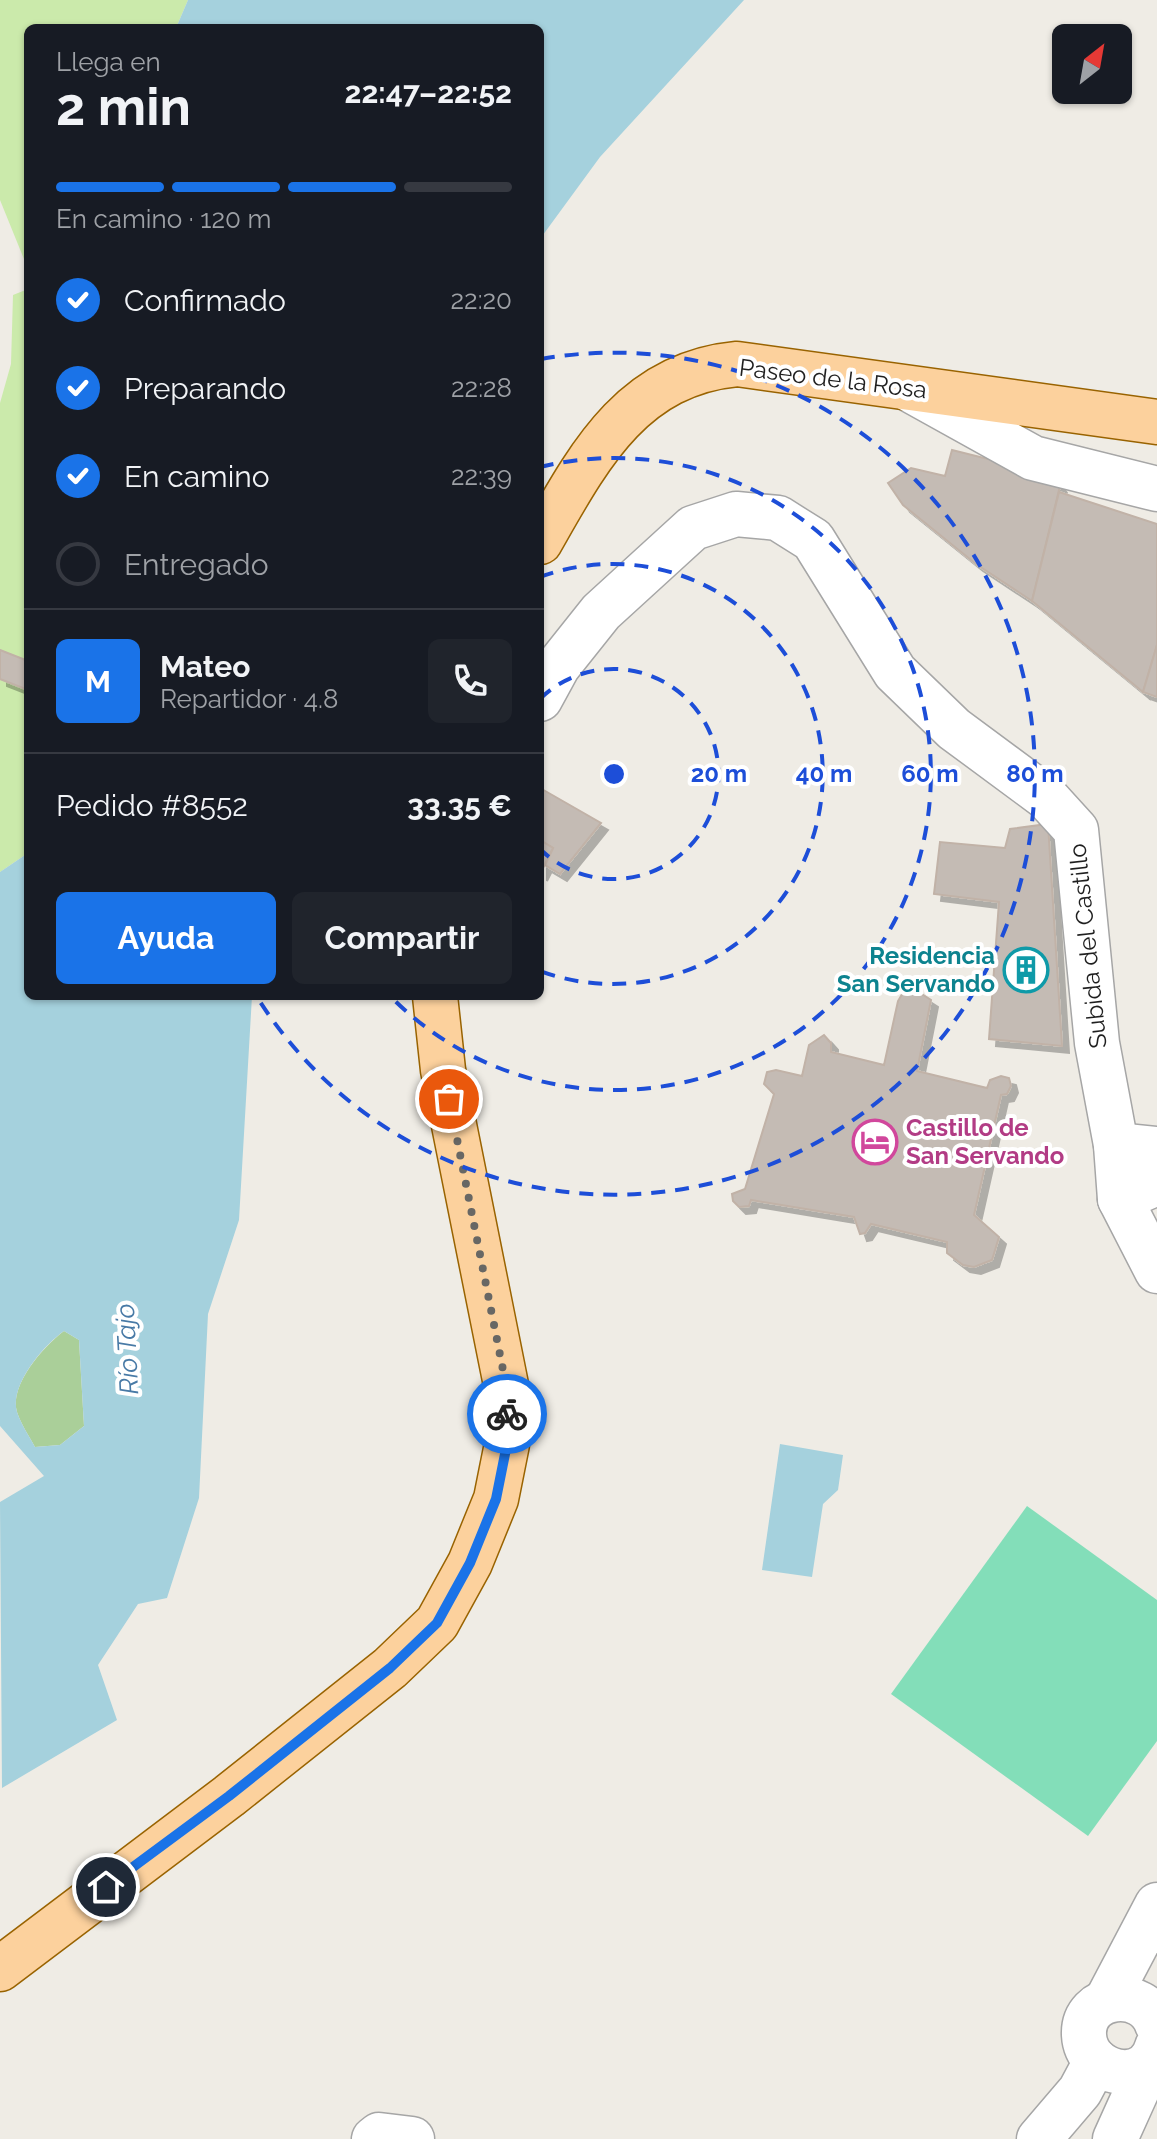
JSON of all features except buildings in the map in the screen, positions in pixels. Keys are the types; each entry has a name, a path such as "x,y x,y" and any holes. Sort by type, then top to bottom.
{"main road":[{"name":"Paseo de la Rosa","path":"544,535 583,466 617,426 674,378 704,367 737,364 1157,422"},
{"path":"0,1969 229,1796 390,1668 437,1623 470,1563 496,1499 502,1471 507,1444 506,1385 443,1070 435,1000"}],"street":[{"path":"907,388 1033,458 1157,489"},
{"name":"Subida del Castillo","path":"544,692 558,666 601,612 693,528 736,514 778,518 813,540 895,672 954,729 1046,797 1076,830 1097,1043 1137,1147 1139,1191"},
{"path":"1139,1191 1157,1271"},
{"path":"1117,2139 1141,2058 1154,1912"},
{"path":"1039,2139 1080,2091 1141,2058"},
{"path":"374,2139 379,2135 412,2139"}],"green space":[{"path":"0,0 188,0 178,24 24,24 24,259 0,200"},
{"path":"24,291 24,856 0,872 0,403 11,364 13,295"},
{"path":"64,1331 79,1340 84,1426 60,1445 35,1447 17,1412 18,1390 38,1356"},
{"path":"1027,1506 1157,1600 1157,1741 1088,1836 891,1694"}],"water":[{"path":"188,0 744,0 600,157 544,234 544,24 178,24"},
{"name":"Río Tajo","path":"24,856 24,1000 252,1000 239,1220 208,1314 199,1498 167,1598 138,1604 98,1665 117,1720 2,1788 0,1502 44,1476 0,1426 0,872","holes":["64,1331 79,1340 84,1426 60,1445 35,1447 17,1412 16,1401 23,1378 38,1356"]},
{"path":"780,1444 843,1455 838,1490 823,1504 812,1577 762,1570"}],"way so far":[{"path":"449,1099 506,1385 507,1414"}],"place":[{"name":"Residencia San Servando","path":"1026,970"},
{"name":"Castillo de San Servando","path":"875,1142"}],"route":[{"path":"106,1887 229,1796 390,1668 437,1623 470,1563 496,1499 507,1444 507,1414"}]}
